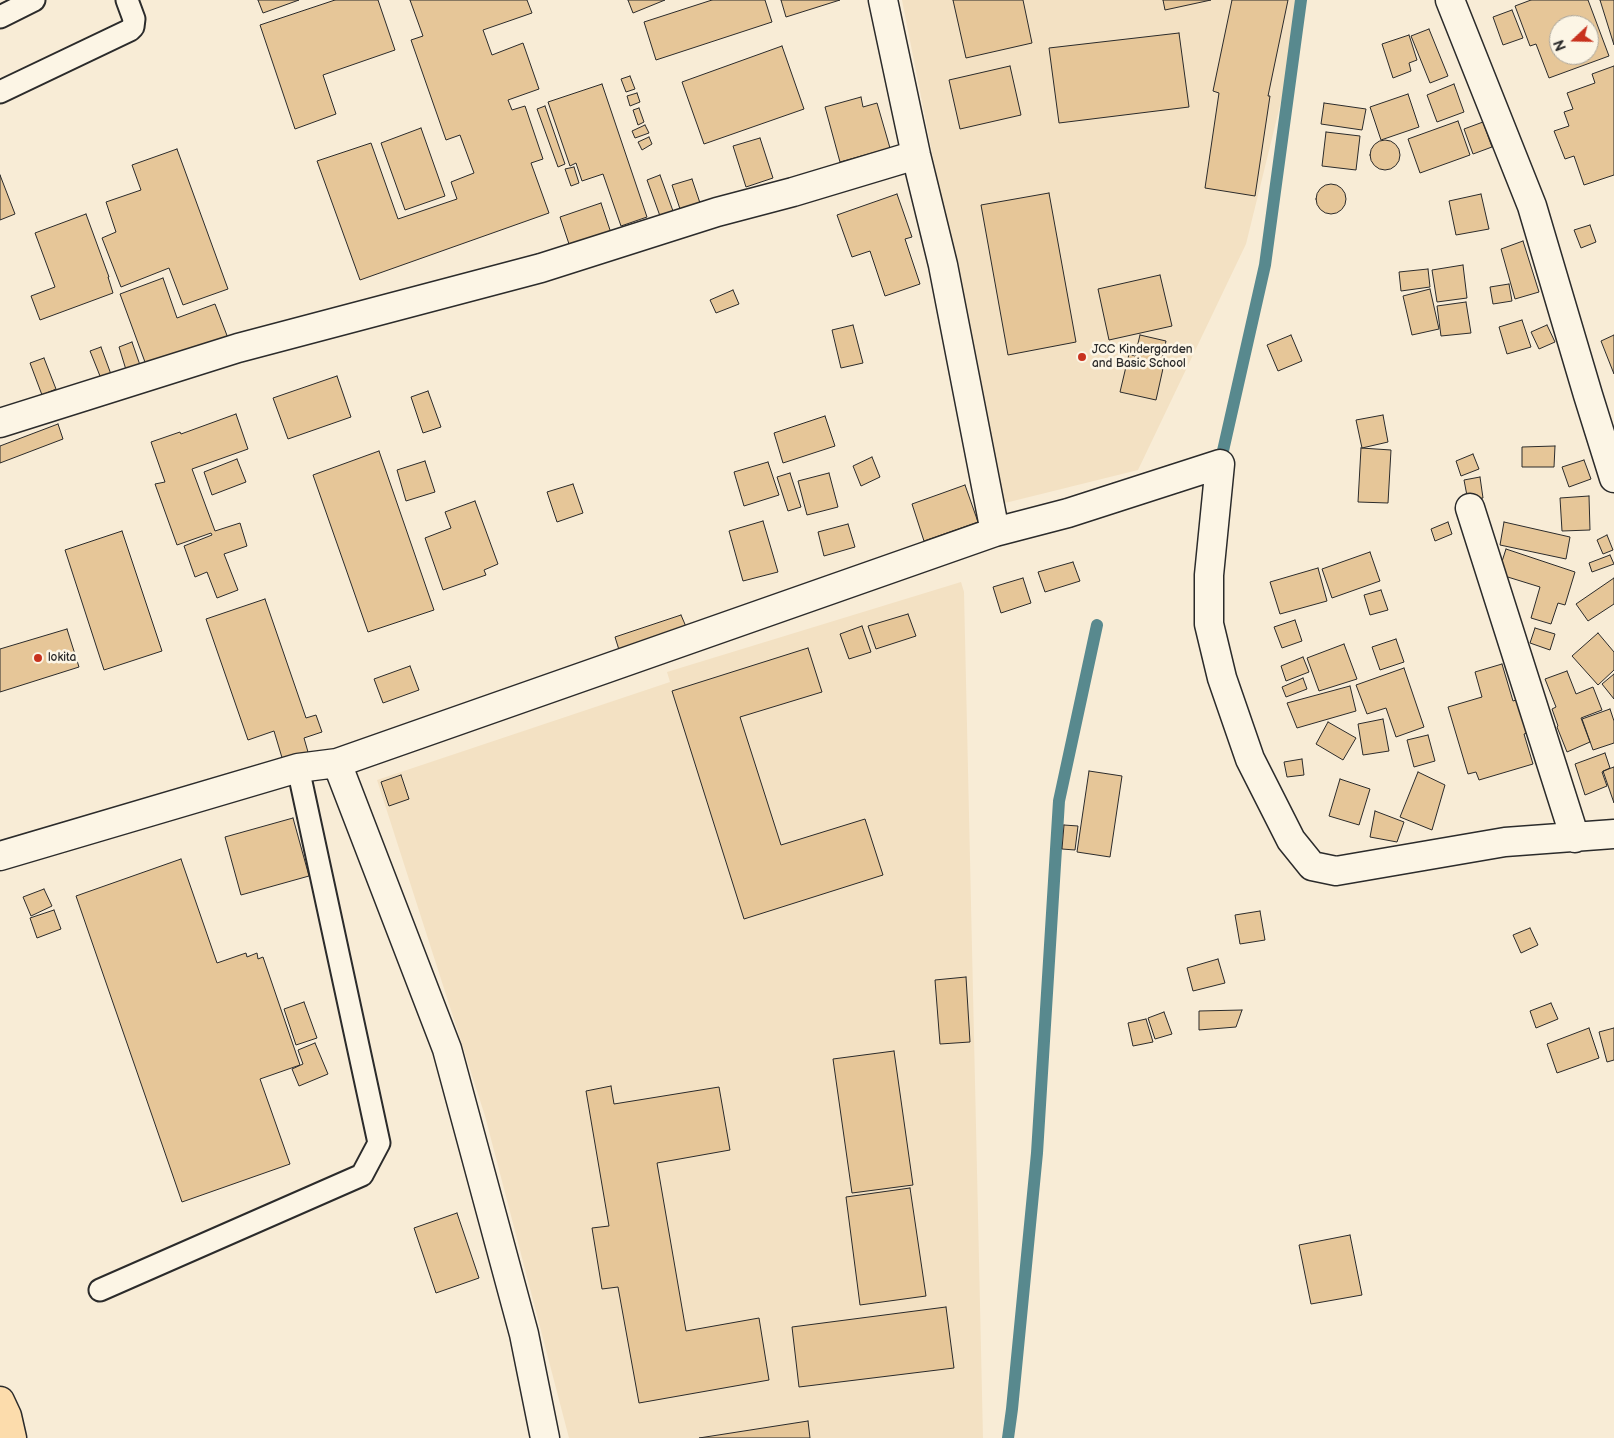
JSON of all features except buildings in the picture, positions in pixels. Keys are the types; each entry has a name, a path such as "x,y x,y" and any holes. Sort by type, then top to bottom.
{"main road":[{"path":"0,1401 7,1416 12,1438"}],"street":[{"path":"883,0 916,155 943,265 995,532"},
{"path":"1450,0 1532,206 1614,478"},
{"path":"0,423 238,348 541,268 717,212 793,192 916,155"},
{"path":"0,856 298,768 337,764 995,532 1068,513 1220,464 1209,575 1209,624 1222,678 1250,759 1291,840 1312,866 1336,871 1505,842 1614,834"},
{"path":"1470,508 1575,838"},
{"path":"337,764 447,1049 524,1334 545,1438"}],"lane":[{"path":"0,17 34,0"},
{"path":"0,92 130,30 133,27 134,19 127,0"},
{"path":"100,1290 362,1175 379,1143 298,768"}],"shaded area":[{"name":"JCC Kindergarden and Basic School","path":"902,0 1306,0 1246,244 1138,470 1001,504"},
{"path":"961,582 964,592 983,1438 569,1438 485,1116 377,780 670,682 667,672"}],"waterway":[{"path":"1220,464 1265,265 1301,0"},
{"path":"1008,1438 1037,1153 1059,801 1097,625"}],"place":[{"name":"JCC Kindergarden and Basic School","path":"1082,357"},
{"name":"lokita","path":"38,658"}]}
